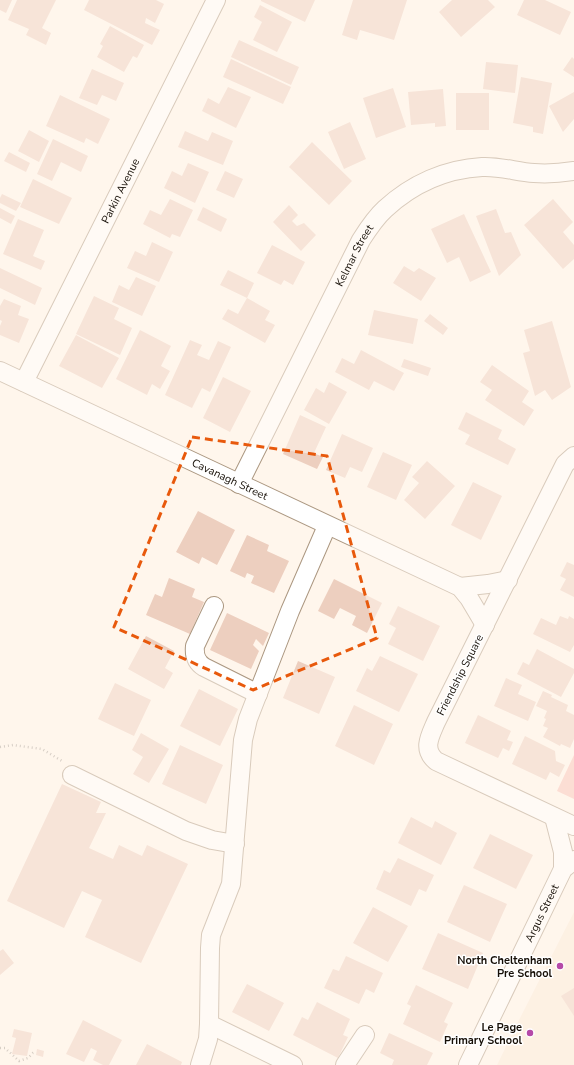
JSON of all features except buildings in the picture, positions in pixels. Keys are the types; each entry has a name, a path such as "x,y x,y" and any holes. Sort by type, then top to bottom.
{"street":[{"name":"Parkin Avenue","path":"24,382 216,0"},
{"name":"Kelmar Street","path":"239,484 361,240 373,222 385,209 402,196 425,182 444,174 460,170 483,167 504,168 535,173 560,173 574,171"},
{"name":"Cavanagh Street","path":"0,371 326,526 460,587 469,598 485,625"},
{"name":"Friendship Square","path":"574,456 565,464 436,722 429,738 428,746 430,754 436,761 574,826"},
{"path":"200,1065 208,1039 210,948 214,925 231,884 243,740 248,719 299,587 326,526"},
{"path":"460,587 508,580"},
{"path":"214,606 195,646 194,652 196,659 204,668 258,694"},
{"path":"72,774 186,831 212,840 235,844"},
{"name":"Argus Street","path":"468,1065 568,865 554,817"},
{"path":"209,1024 293,1065"},
{"path":"345,1065 365,1034"}],"path":[{"path":"0,748 13,745 42,749 66,763 72,774"},
{"path":"0,1048 5,1048 18,1061 28,1058 33,1052 36,1052"}],"highlighted area":[{"path":"192,437 327,456 377,638 253,690 114,627"}],"shaded area":[{"path":"574,755 574,799 557,791"},
{"name":"North Cheltenham Pre School","path":"574,912 574,1065 497,1065 519,1020"}],"place":[{"name":"North Cheltenham Pre School","path":"560,966"},
{"name":"Le Page Primary School","path":"530,1033"}]}
